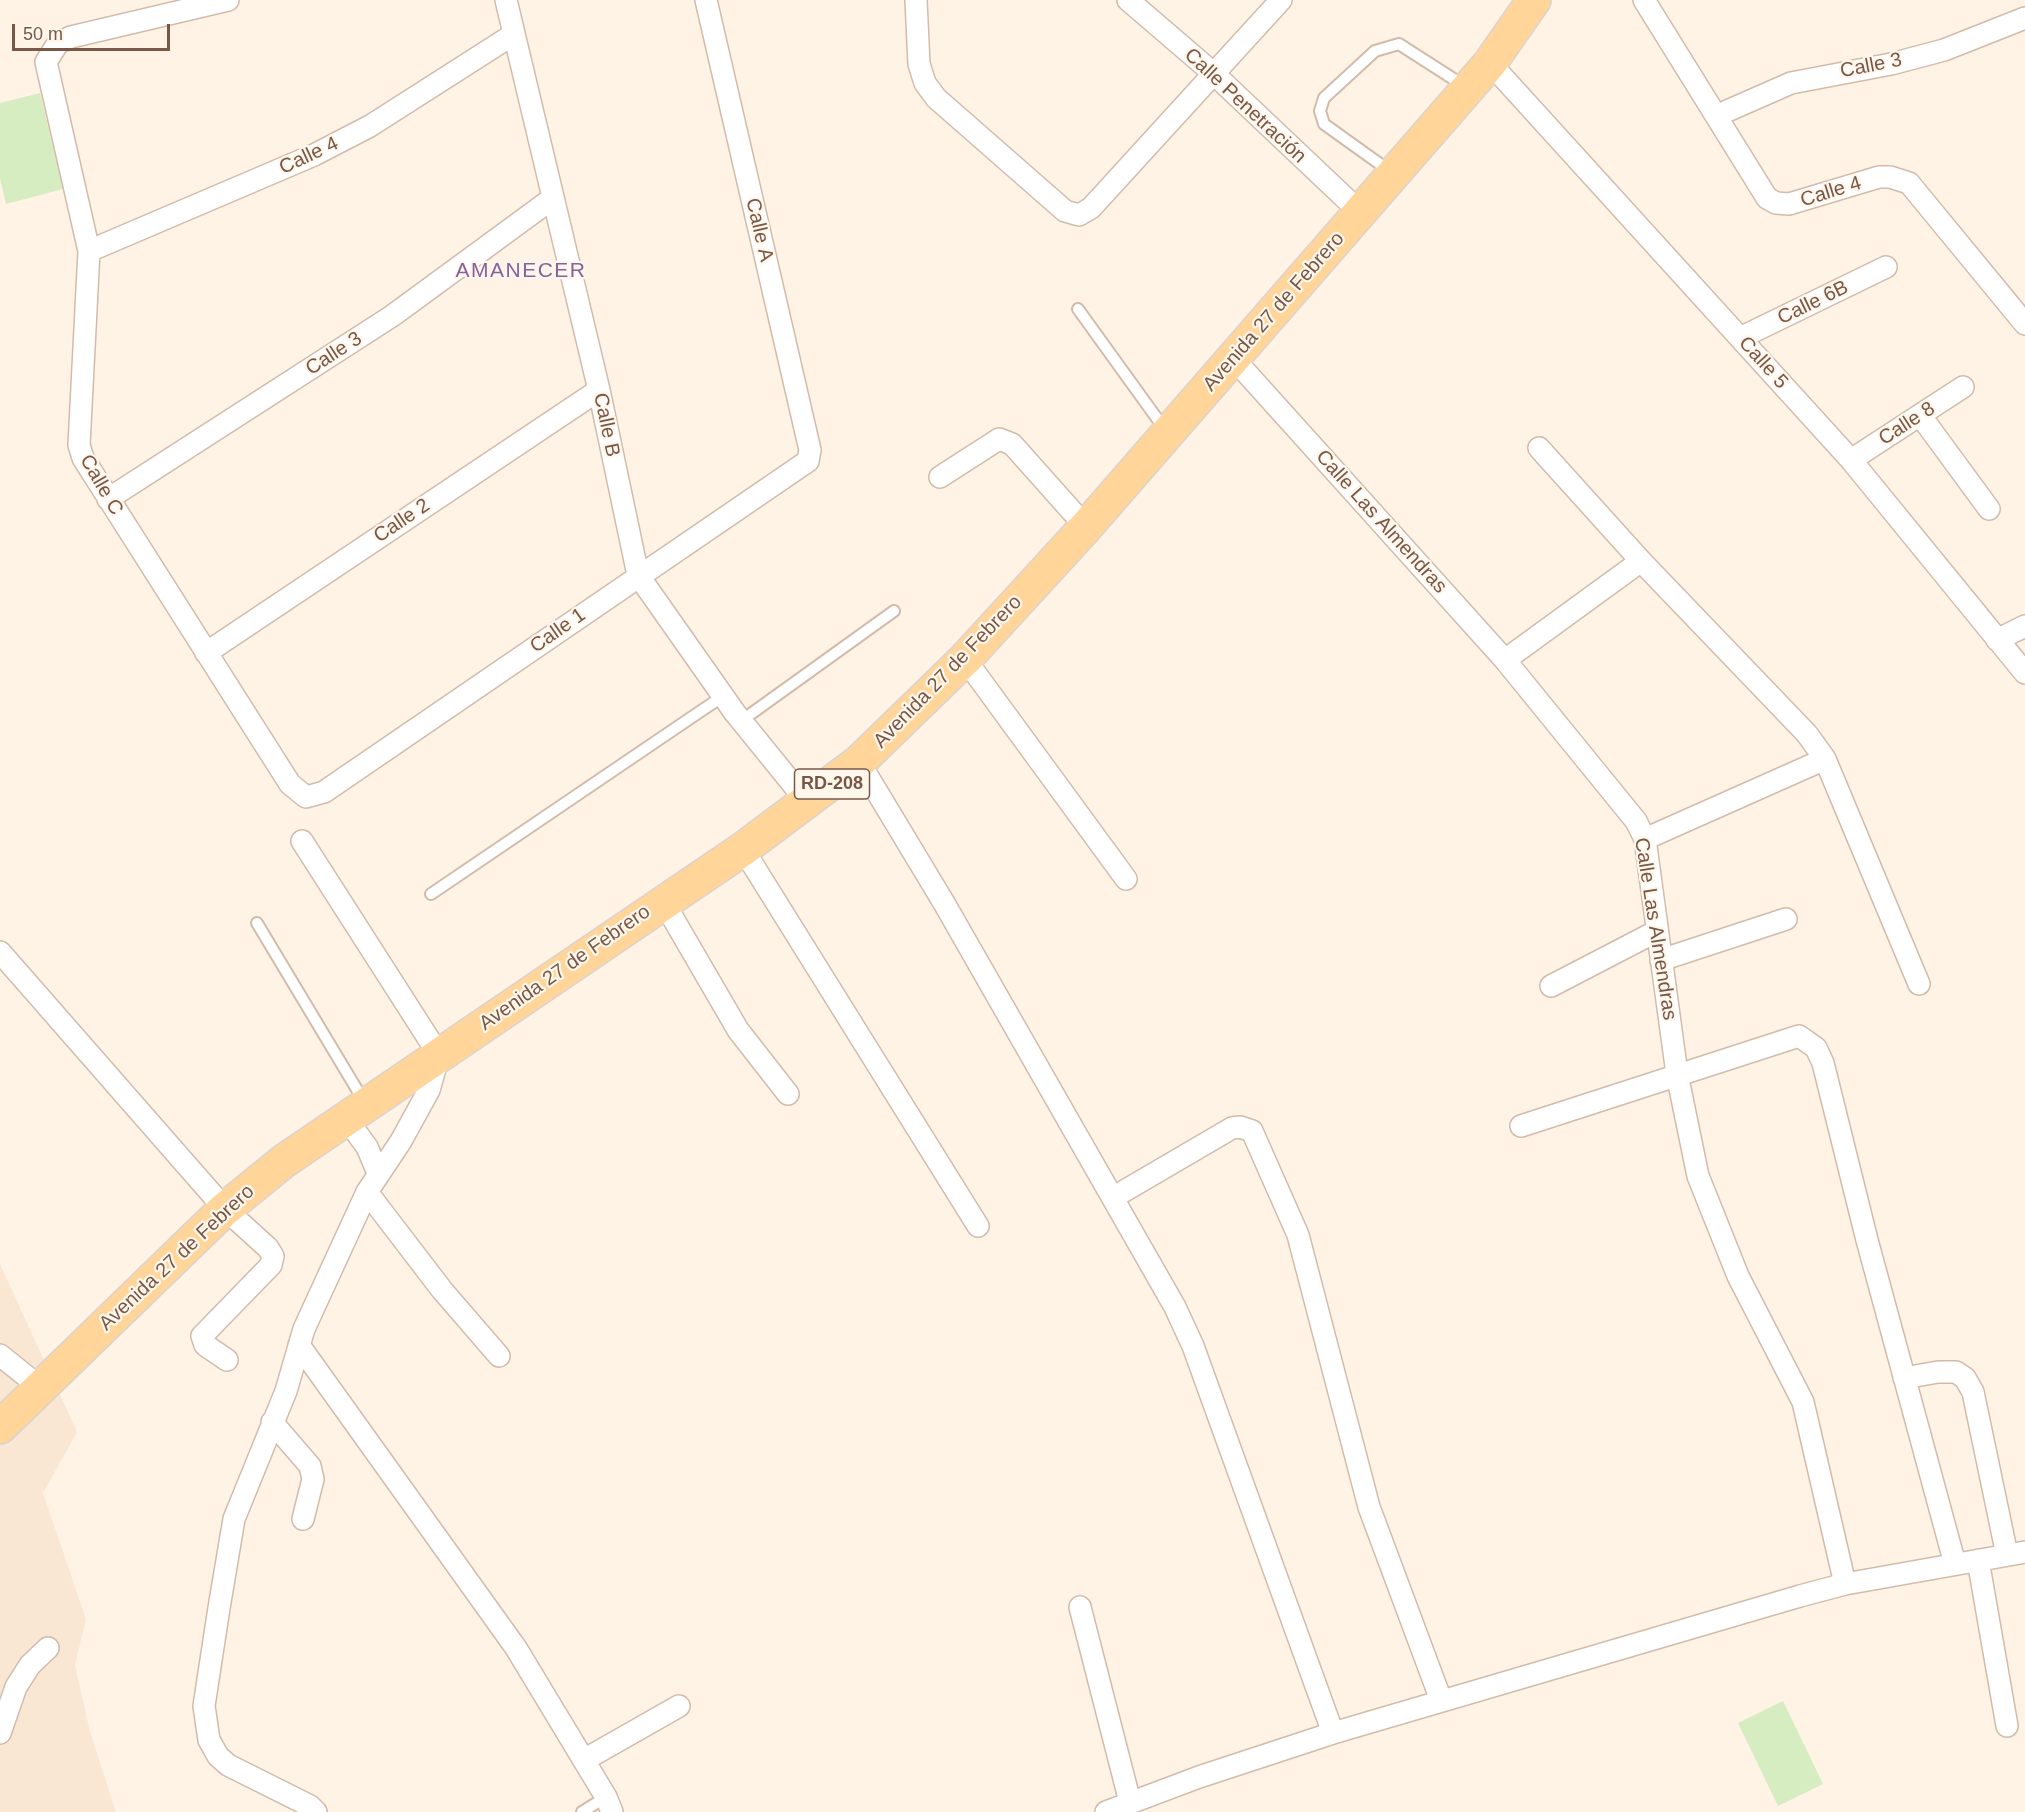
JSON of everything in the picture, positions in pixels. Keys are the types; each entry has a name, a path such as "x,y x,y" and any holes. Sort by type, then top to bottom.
{"main road":[{"name":"Avenida 27 de Febrero","path":"0,1427 225,1209 284,1161 355,1110 743,849 808,803 859,762 965,659 1086,527 1468,89 1490,63 1534,0"}],"street":[{"name":"Calle C","path":"228,0 71,37 58,43 50,51 46,62 89,251 79,445 83,458 108,499 290,784 306,796"},
{"name":"Calle B","path":"506,0 599,390 638,575 741,721 808,803"},
{"name":"Calle A","path":"706,0 810,450 808,461"},
{"path":"916,0 920,64 925,83 936,98 1071,214 1079,214 1091,208 1281,0"},
{"name":"Calle Penetración","path":"1128,0 1213,73 1360,213"},
{"name":"Calle 4","path":"1644,0 1718,115 1762,192 1776,203 1789,204 1806,201 1879,177 1890,177 1909,183 2025,324"},
{"name":"Calle 3","path":"1718,115 1791,83 1890,64 1933,52 2025,18"},
{"name":"Calle 4","path":"89,251 314,155 370,126 514,34"},
{"name":"Calle 5","path":"1490,63 1851,460 2025,673"},
{"name":"Calle 3","path":"108,499 392,316 553,198"},
{"name":"Calle 6B","path":"1740,338 1886,267"},
{"name":"Calle Las Almendras","path":"1233,359 1506,660 1636,821 1645,839 1677,1074 1698,1176 1738,1276 1803,1402 1845,1584"},
{"name":"Calle 8","path":"1851,460 1963,387"},
{"name":"Calle 2","path":"206,653 599,390"},
{"path":"1920,415 1989,509"},
{"path":"940,477 999,439 1012,444 1086,527"},
{"path":"1539,448 1641,561 1807,734 1825,759 1919,984"},
{"name":"Calle 1","path":"306,796 324,792 638,575 808,461"},
{"path":"1506,660 1641,561"},
{"path":"1997,640 2025,626"},
{"path":"965,659 1126,879"},
{"path":"1645,839 1825,759"},
{"path":"859,762 944,903 1175,1307 1193,1346 1333,1733"},
{"path":"302,842 439,1055 429,1090 401,1141 367,1192 299,1345 294,1368 234,1520 204,1706 209,1740 218,1756 228,1765 310,1806 316,1812"},
{"path":"743,849 978,1226"},
{"path":"663,901 738,1030 788,1094"},
{"path":"1661,960 1786,919"},
{"path":"1551,986 1657,931"},
{"path":"0,952 225,1209 268,1248 273,1256 271,1265 202,1336 205,1345 227,1360"},
{"path":"1521,1126 1799,1036 1816,1047 1823,1063 1904,1378 1955,1564"},
{"path":"355,1110 378,1173"},
{"path":"1114,1197 1232,1128 1240,1127 1252,1131 1298,1235 1369,1507 1441,1700"},
{"path":"367,1192 442,1290 499,1356"},
{"path":"299,1345 516,1648 609,1804"},
{"path":"0,1355 41,1388"},
{"path":"1106,1812 1333,1733 1845,1584 2016,1553 1969,1385 1956,1372 1938,1372 1904,1378"},
{"path":"272,1422 310,1466 313,1479 303,1519"},
{"path":"1978,1560 2007,1726"},
{"path":"1080,1607 1130,1802"},
{"path":"0,1733 16,1687 30,1665 48,1648"},
{"path":"584,1760 679,1706"}],"lane":[{"path":"1394,174 1324,124 1320,111 1324,98 1375,51 1399,44 1468,89"},
{"path":"1078,309 1167,434"},
{"path":"741,721 894,610"},
{"path":"431,894 723,696"},
{"path":"257,923 355,1110"},
{"path":"582,1812 609,1804"}],"shaded area":[{"path":"0,1264 77,1432 43,1493 86,1619 75,1665 90,1732 116,1812 0,1812"}],"green space":[{"path":"40,93 63,189 6,204 0,178 0,103"},
{"path":"1783,1701 1823,1784 1778,1806 1738,1723"}],"district":[{"name":"AMANECER","path":"521,271"}]}
